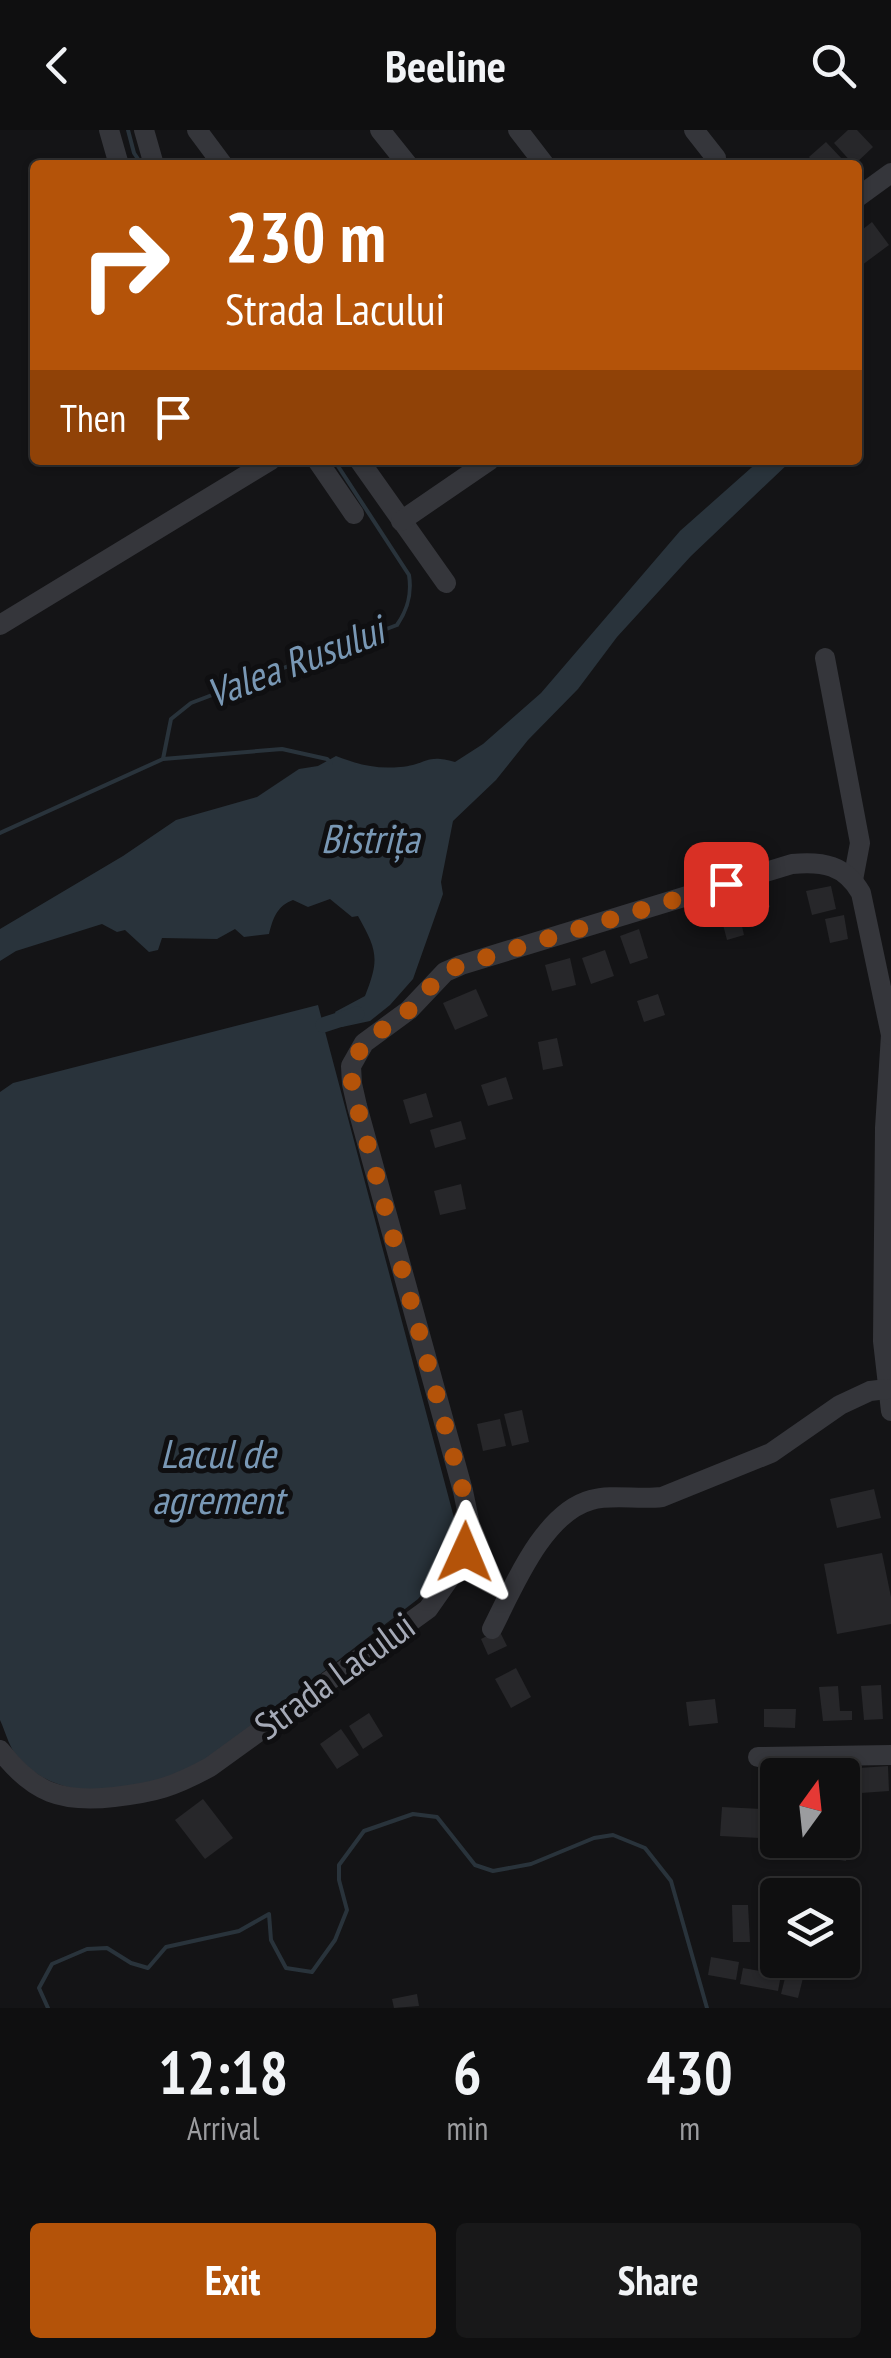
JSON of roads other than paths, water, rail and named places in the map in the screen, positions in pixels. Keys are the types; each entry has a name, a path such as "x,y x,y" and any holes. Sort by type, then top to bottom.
{"street":[{"path":"110,130 119,160"},
{"path":"144,130 153,160"},
{"path":"197,130 220,160"},
{"path":"380,130 404,160"},
{"path":"518,130 541,160"},
{"path":"694,130 716,158"},
{"path":"862,194 891,172"},
{"path":"0,625 263,465"},
{"path":"321,465 354,514"},
{"path":"362,465 446,583"},
{"path":"402,521 483,465"},
{"path":"825,658 860,842 853,880 864,905 891,1035 885,1128 883,1341 891,1411"},
{"name":"Strada Lacului","path":"0,1750 16,1770 42,1789 84,1800 147,1793 177,1785 210,1767 428,1609 465,1552 469,1520 463,1491 352,1084 351,1066 364,1043 409,1010 444,972 461,965 792,864 838,868 853,880"},
{"path":"492,1629 528,1560 555,1523 573,1508 603,1498 662,1497 771,1454 840,1405 870,1391 887,1390"},
{"path":"758,1756 891,1755"}],"water":[{"name":"Bistrița","path":"754,465 787,465 691,556 617,637 578,689 528,740 496,780 453,821 441,882 443,894 413,979 370,1021 342,1027 335,1012 365,996 374,955 358,916 352,917 330,899 308,907 293,900 276,913 269,934 244,937 235,929 217,939 162,938 158,950 149,952 125,930 117,932 102,924 16,951 0,961 0,929 176,820 257,797 299,769 318,766 336,756 383,767 409,766 432,759 455,762 483,744 541,693 680,531"},
{"name":"Lacul de agrement","path":"318,1005 457,1529 454,1549 418,1599 215,1755 143,1785 91,1791 66,1787 42,1777 21,1761 0,1720 0,1092 13,1083"}],"waterway":[{"name":"Valea Rusului","path":"128,130 139,160"},
{"name":"Valea Rusului","path":"163,759 171,719 191,703 397,625 401,619 409,595 409,575 337,465"},
{"name":"Valea Rusului","path":"0,833 163,759 282,749 331,763"},
{"path":"323,1025 357,1014"},
{"path":"48,2008 39,1988 52,1964 87,1949 107,1948 148,1968 166,1947 239,1931 269,1914 271,1940 286,1968 312,1972 335,1940 347,1910 339,1865 364,1831 413,1814 437,1817 475,1865 493,1871 531,1864 594,1838 613,1835 645,1848 671,1881 707,2008"}]}
